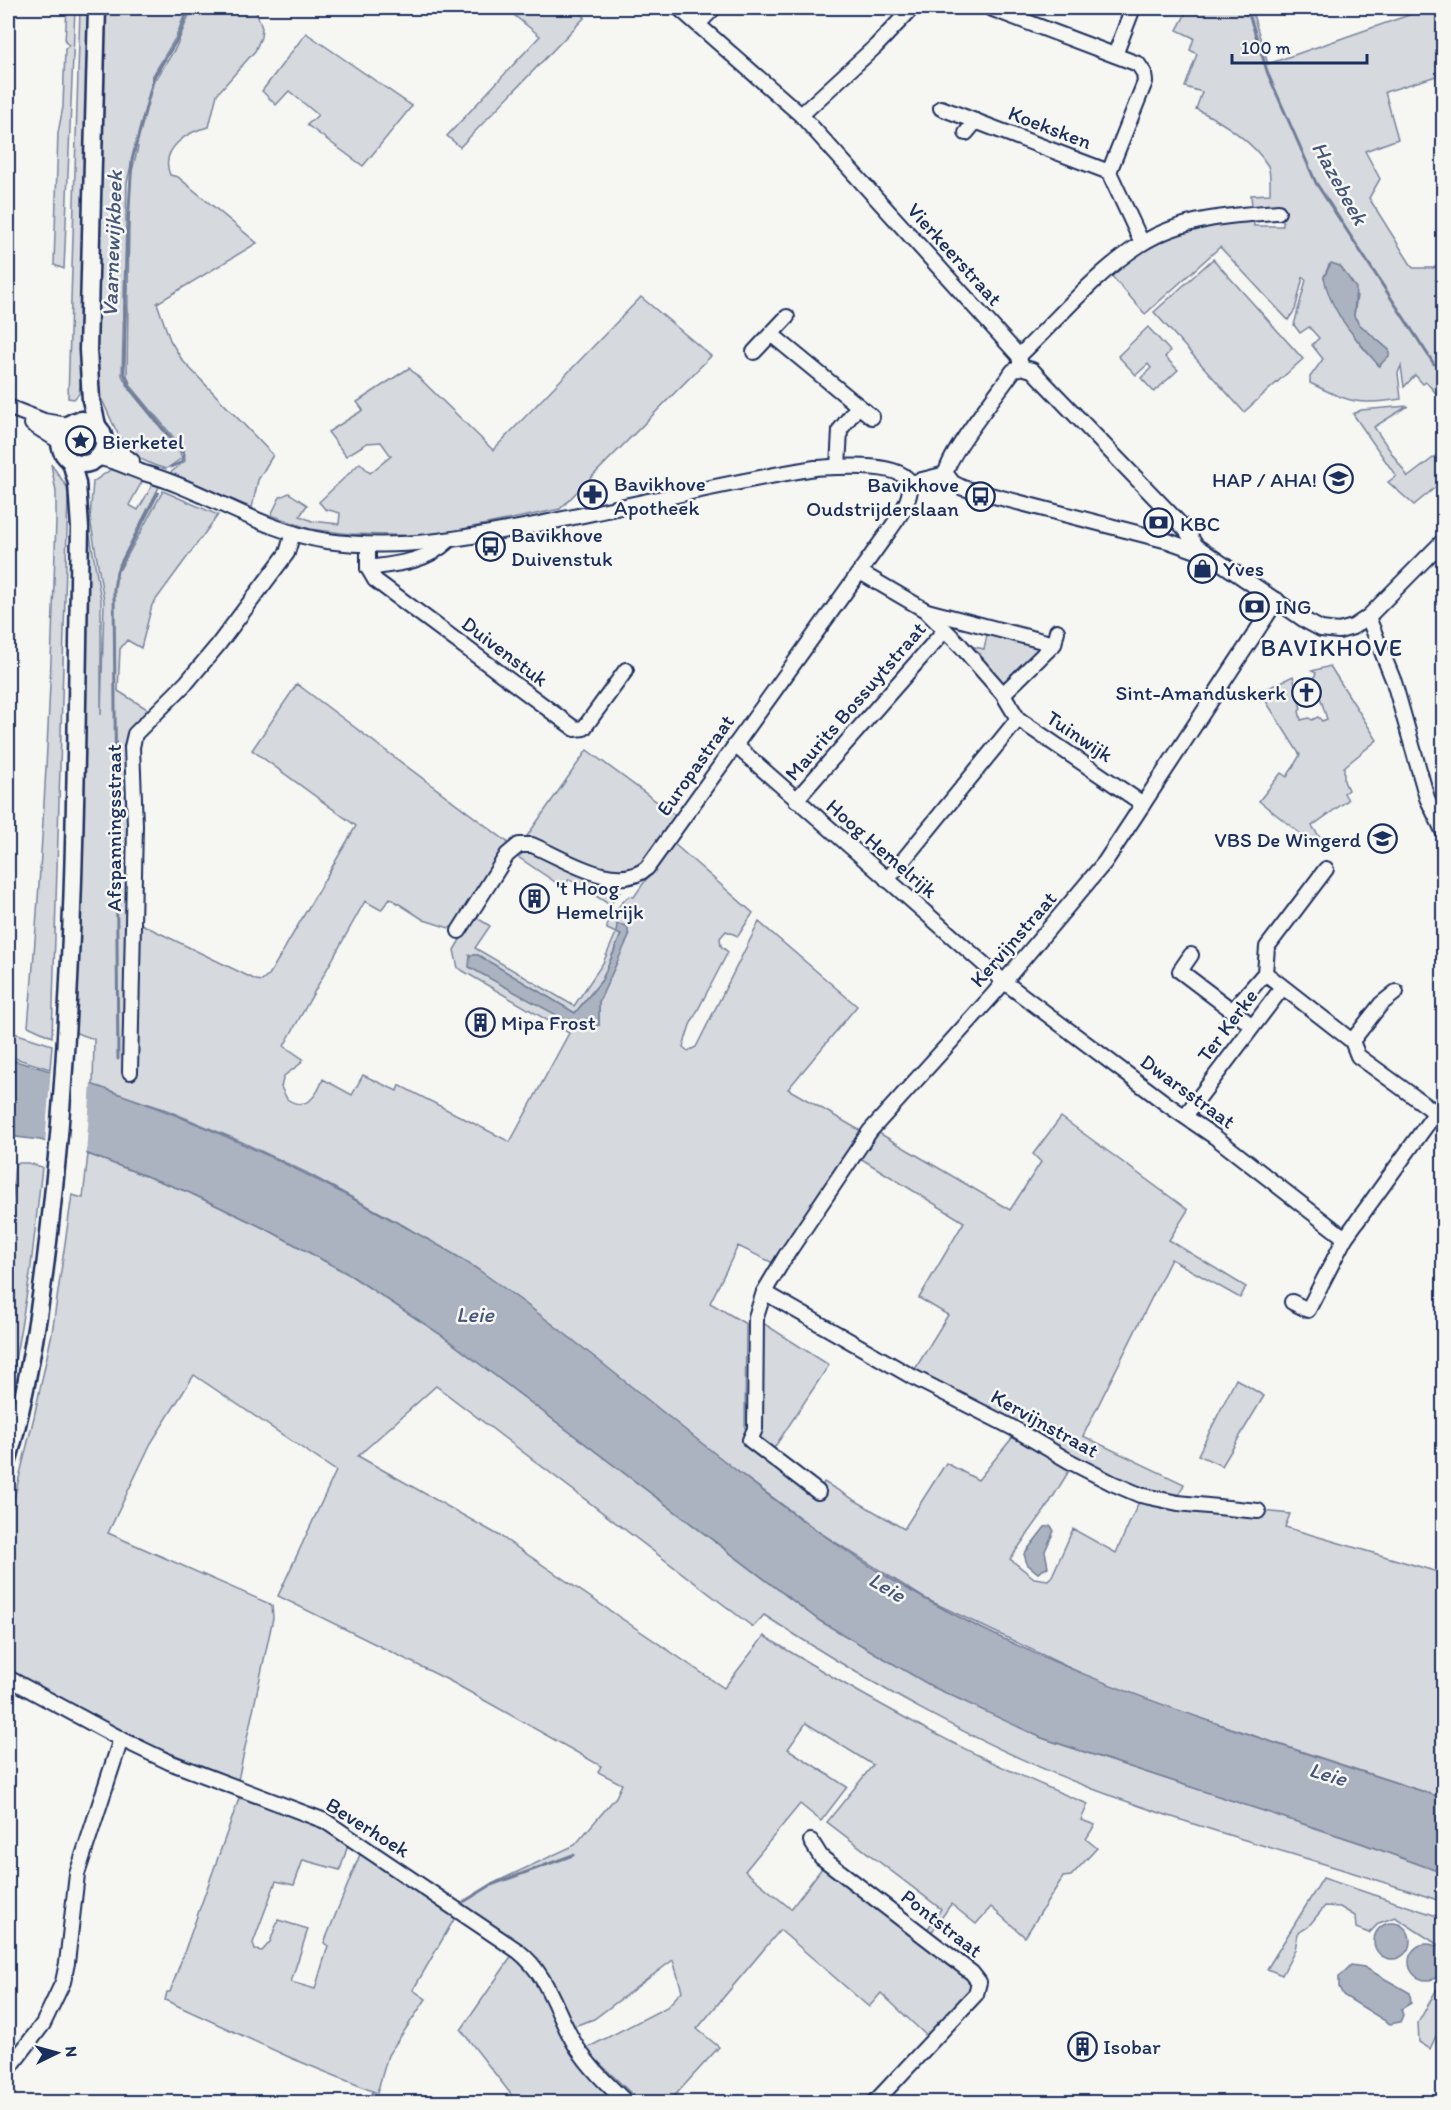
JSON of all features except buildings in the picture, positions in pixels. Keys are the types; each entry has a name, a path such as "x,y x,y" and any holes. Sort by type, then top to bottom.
{"main road":[{"path":"85,461 62,452 60,441 81,408 88,350 97,8"},
{"path":"8,1460 38,1310 54,1190 67,1031 80,528 77,483 85,461 103,449 92,408 88,350"},
{"path":"71,423 82,419 100,433"}],"street":[{"name":"Vierkeerstraat","path":"679,8 801,116 1020,361 1032,370 1148,490 1186,541 1306,621 1327,630 1346,629 1368,617"},
{"path":"698,24 714,8"},
{"path":"801,116 876,46 912,8"},
{"name":"Koeksken","path":"990,8 1021,13 1138,64 1144,73 1145,82 1108,172"},
{"path":"1115,55 1133,8"},
{"name":"Koeksken","path":"941,108 1108,172 1142,243"},
{"name":"Koeksken","path":"966,133 976,121"},
{"path":"1186,541 963,488 953,483 946,474 947,465 1020,361 1104,273 1142,243 1206,219 1278,212"},
{"path":"754,352 787,317"},
{"path":"771,334 872,417"},
{"path":"838,467 840,430 858,406"},
{"path":"8,407 44,421 71,423"},
{"path":"8,407 25,421 60,441"},
{"path":"100,433 112,448 151,474"},
{"path":"85,461 107,458 151,474 251,519 293,533 368,545 448,541 791,472 838,467 892,470 904,475 910,483 946,474"},
{"name":"Europastraat","path":"459,931 507,855 519,844 532,845 606,878 637,877 647,868 902,511 910,490 910,483"},
{"name":"Afspanningsstraat","path":"130,1072 135,836 132,747 135,734 187,682 218,645 287,553 293,533"},
{"path":"1443,540 1368,617 1394,682 1427,798 1443,833"},
{"path":"368,545 368,568 424,557 435,553 448,541"},
{"name":"Duivenstuk","path":"368,568 375,580 575,729 584,728 626,670"},
{"name":"Tuinwijk","path":"860,572 925,610 968,623 1055,637 1003,694"},
{"name":"Kervijnstraat","path":"818,1492 750,1440 755,1429 756,1317 764,1292 834,1182 870,1131 993,996 1003,981 1105,862 1277,600"},
{"name":"Tuinwijk","path":"925,610 1003,694 1018,719 1143,804"},
{"name":"Maurits Bossuytstraat","path":"796,800 945,630"},
{"path":"887,880 1018,719"},
{"name":"Hoog Hemelrijk","path":"735,745 1003,981"},
{"name":"Ter Kerke","path":"1232,1011 1265,973 1267,947 1326,869"},
{"name":"Ter Kerke","path":"1191,955 1180,971 1246,1021"},
{"name":"Ter Kerke","path":"1265,973 1352,1041 1358,1056 1439,1106"},
{"name":"Dwarsstraat","path":"1003,981 1345,1238"},
{"name":"Ter Kerke","path":"1185,1116 1282,988"},
{"path":"1352,1041 1381,1004 1396,992"},
{"path":"1292,1302 1308,1310 1345,1238 1439,1106"},
{"name":"Kervijnstraat","path":"764,1292 911,1376 1013,1428 1112,1484 1140,1495 1178,1503 1258,1511"},
{"name":"Beverhoek","path":"8,1678 121,1739 169,1762 325,1821 458,1911 526,1958 541,1975 585,2060 626,2103"},
{"path":"8,2070 44,2024 63,1982 77,1874 121,1739"},
{"name":"Pontstraat","path":"811,1841 821,1857 972,1973 980,1982 976,1994 875,2103"}],"shaded area":[{"path":"67,8 75,8 64,269 54,265 58,133 63,107 65,49 69,45 65,42"},
{"path":"80,8 92,8 82,370 79,394 74,399 68,398"},
{"path":"102,8 187,8 176,37 152,77 157,78 176,47 192,8 255,8 262,28 255,51 217,94 209,127 185,137 172,149 168,157 170,175 178,177 257,243 157,303 170,340 182,360 273,455 258,480 252,508 170,473 185,461 184,450 131,386 127,375 129,220 131,175 138,147 135,146 127,183 122,375 129,389 179,450 182,458 166,469 151,464 131,452 124,444 102,400 97,398 95,334"},
{"path":"505,8 575,8 585,17 460,147 447,136 540,36"},
{"path":"1185,8 1251,8 1268,64 1429,8 1443,8 1443,74 1385,92 1398,139 1365,151 1380,179 1369,198 1413,268 1433,268 1443,264 1443,401 1426,382 1423,384 1415,375 1404,387 1401,366 1398,373 1401,399 1374,402 1354,401 1310,383 1310,377 1323,359 1312,345 1319,338 1309,327 1300,333 1294,325 1306,280 1303,277 1295,310 1288,320 1220,247 1145,314 1110,274 1163,238 1209,225 1253,217 1254,226 1283,226 1283,205 1252,206 1251,195 1270,194 1269,169 1262,157 1236,133 1196,109 1202,92 1185,87 1197,54 1190,50 1194,38 1177,30 1185,15","holes":["1329,265 1357,296 1354,316 1359,324 1389,350 1380,366 1354,336 1340,314 1324,277"]},
{"path":"306,33 412,106 363,166 307,125 318,115 289,91 276,105 262,91"},
{"path":"1213,259 1303,359 1244,412 1154,312"},
{"path":"641,297 711,356 560,509 429,536 350,534 310,529 271,515 280,497 289,493 307,505 300,516 312,521 339,524 340,513 325,509 319,502 360,463 370,473 391,456 381,442 367,443 346,456 328,432 363,410 357,402 409,368 493,450"},
{"path":"1148,327 1170,351 1165,357 1178,370 1154,392 1141,378 1151,368 1148,364 1136,375 1118,356"},
{"path":"1408,406 1374,427 1408,477 1441,452 1443,459 1438,464 1443,471 1443,481 1414,505 1388,482 1396,476 1353,414 1361,410"},
{"path":"51,464 67,487 68,496 52,1037 28,1026 46,774 52,647 56,492"},
{"path":"113,468 143,480 129,505 138,510 153,484 159,487 118,567 120,569 163,491 218,515 152,605 141,648 127,640 120,649 118,691 152,712 189,675 196,684 140,740 132,733 137,922 256,980 262,981 269,975 356,826 252,750 297,684 510,844 457,925 449,928 424,920 390,898 381,910 365,901 284,1046 303,1059 284,1076 281,1087 287,1099 294,1103 305,1103 318,1091 323,1079 352,1095 363,1075 397,1091 399,1085 510,1142 569,1033 458,968 454,950 474,916 490,926 475,948 574,1006 603,963 616,933 607,929 611,916 629,896 634,897 672,842 753,913 738,936 726,931 720,938 721,946 728,952 690,1025 683,1047 688,1051 696,1047 759,922 857,1006 788,1089 861,1131 773,1263 738,1246 710,1303 746,1324 745,1428 758,1436 760,1321 829,1365 774,1448 798,1467 796,1470 821,1489 824,1482 904,1529 946,1463 978,1480 1017,1432 1072,1466 1045,1510 1010,1559 1034,1578 1048,1580 1052,1576 1073,1529 1116,1553 1141,1497 1290,1514 1285,1527 1438,1572 1443,1561 1443,1798 1173,1709 1095,1680 924,1598 822,1534 408,1228 307,1173 242,1142 164,1109 93,1086 94,1039 71,1031 87,485 87,517 101,600 101,715 104,601 90,518 93,482","holes":["621,934 599,1002 599,1025 580,1028 470,955 478,955 575,1013 602,980"]},
{"path":"987,635 1039,646 1039,651 1004,685 1000,684 970,646 984,649"},
{"path":"1330,666 1377,740 1344,767 1344,781 1348,790 1344,793 1348,800 1312,826 1326,846 1321,850 1259,801 1281,773 1287,777 1300,755 1260,692 1293,676 1301,709 1299,711 1301,720 1309,718 1312,720 1318,717 1322,721 1327,719 1314,678 1316,673 1312,671"},
{"path":"587,750 680,819 644,865 616,876 525,839"},
{"path":"521,844 620,892 610,905 569,879 564,888 515,855"},
{"path":"8,1031 52,1045 50,1069 8,1056"},
{"path":"1061,1117 1188,1210 1169,1240 1246,1287 1240,1298 1171,1259 1083,1436 1184,1484 1177,1500 1141,1492 912,1374 948,1315 919,1298 964,1222 860,1158 879,1133 1010,1210 1041,1162 1033,1154"},
{"path":"88,1154 188,1192 270,1231 350,1275 440,1334 820,1621 1042,1738 1361,1843 1443,1873 1443,1902 1180,1820 1093,1789 1007,1752 924,1711 843,1665 764,1615 753,1627 436,1386 358,1456 500,1536 724,1688 764,1636 843,1683 963,1748 1088,1804 1081,1820 1095,1825 1086,1839 1097,1848 1071,1876 1063,1877 1025,1937 991,1907 976,1924 951,1904 929,1936 925,1933 941,1909 827,1822 873,1765 806,1723 788,1749 847,1787 821,1821 800,1804 745,1871 791,1909 825,1864 972,1976 976,1986 929,2038 881,1993 869,2007 780,1930 697,2029 719,2047 669,2102 640,2102 585,2049 667,2007 682,1991 673,1960 594,2019 571,2027 546,1974 528,1951 459,1905 496,1882 575,1845 616,1797 622,1784 598,1772 601,1766 450,1681 278,1596 336,1471 194,1375 151,1443 108,1533 272,1605 273,1618 238,1780 120,1733 8,1674 8,1523 52,1333 72,1195 83,1198"},
{"path":"15,1163 28,1163 42,1167 30,1275 8,1401 8,1255"},
{"path":"1236,1379 1264,1396 1222,1466 1198,1455"},
{"path":"241,1793 286,1810 345,1840 348,1845 340,1870 303,1860 294,1885 276,1881 253,1943 255,1950 262,1951 270,1942 278,1920 308,1929 291,1982 315,1989 328,1946 324,1943 361,1852 456,1916 413,1990 426,1999 388,2055 377,2093 291,2058 165,2000 167,1992 170,1992"},
{"path":"1323,1878 1443,1918 1443,1948 1395,1917 1379,1923 1369,1933 1356,1928 1355,1916 1340,1907 1325,1906 1308,1927 1298,1933 1295,1950 1282,1975 1267,1969"},
{"path":"512,1956 533,1977 617,2102 517,2102 461,2030"},
{"path":"1443,1978 1443,2021 1430,2049 1419,2042 1418,2023"}],"water":[{"path":"1331,263 1340,266 1356,288 1354,316 1359,324 1389,350 1389,356 1379,366 1346,325 1332,302 1324,277"},
{"path":"617,924 627,926 629,936 599,1002 599,1025 580,1028 469,967 470,955 478,955 575,1013 602,980 621,935 616,933"},
{"name":"Leie","path":"8,1059 102,1088 193,1122 282,1162 446,1250 476,1268 544,1318 811,1526 867,1564 925,1599 987,1631 1050,1660 1179,1710 1443,1798 1443,1873 1361,1843 1042,1738 933,1687 820,1621 440,1334 350,1275 270,1231 188,1192 88,1154 40,1140 8,1136"},
{"path":"1051,1526 1054,1531 1045,1551 1048,1567 1038,1573 1027,1564 1024,1554 1045,1527"},
{"path":"1392,1923 1405,1928 1410,1941 1405,1954 1392,1959 1379,1954 1374,1941 1379,1928"},
{"path":"1427,1944 1440,1949 1445,1962 1440,1975 1427,1980 1414,1975 1409,1962 1414,1949"},
{"path":"1351,1965 1364,1967 1410,1993 1411,2003 1401,2009 1403,2015 1400,2022 1390,2024 1343,1995 1339,1987 1339,1977"}],"pier":[{"path":"51,1068 91,1082 86,1156 45,1145"}],"waterway":[{"name":"Vaarnewijkbeek","path":"171,467 182,462 184,454 130,388 124,373 127,238 132,160 154,77 178,38 189,8"},
{"name":"Hazebeek","path":"1239,8 1250,17 1268,74 1316,183 1434,364"},
{"path":"118,1059 114,589 117,571 158,493"},
{"path":"465,1901 491,1885 573,1855"},
{"path":"372,2093 373,2102"}],"place":[{"name":"Bierketel","path":"81,441"},
{"name":"HAP / AHA!","path":"1338,479"},
{"name":"Bavikhove Apotheek","path":"593,495"},
{"name":"Bavikhove Oudstrijderslaan","path":"980,496"},
{"name":"KBC","path":"1159,523"},
{"name":"Bavikhove Duivenstuk","path":"490,546"},
{"name":"Yves","path":"1202,568"},
{"name":"ING","path":"1254,606"},
{"name":"Sint-Amanduskerk","path":"1307,692"},
{"name":"VBS De Wingerd","path":"1382,839"},
{"name":"'t Hoog Hemelrijk","path":"535,899"},
{"name":"Mipa Frost","path":"480,1022"},
{"name":"Isobar","path":"1082,2046"}],"district":[{"name":"BAVIKHOVE","path":"1332,647"}]}
